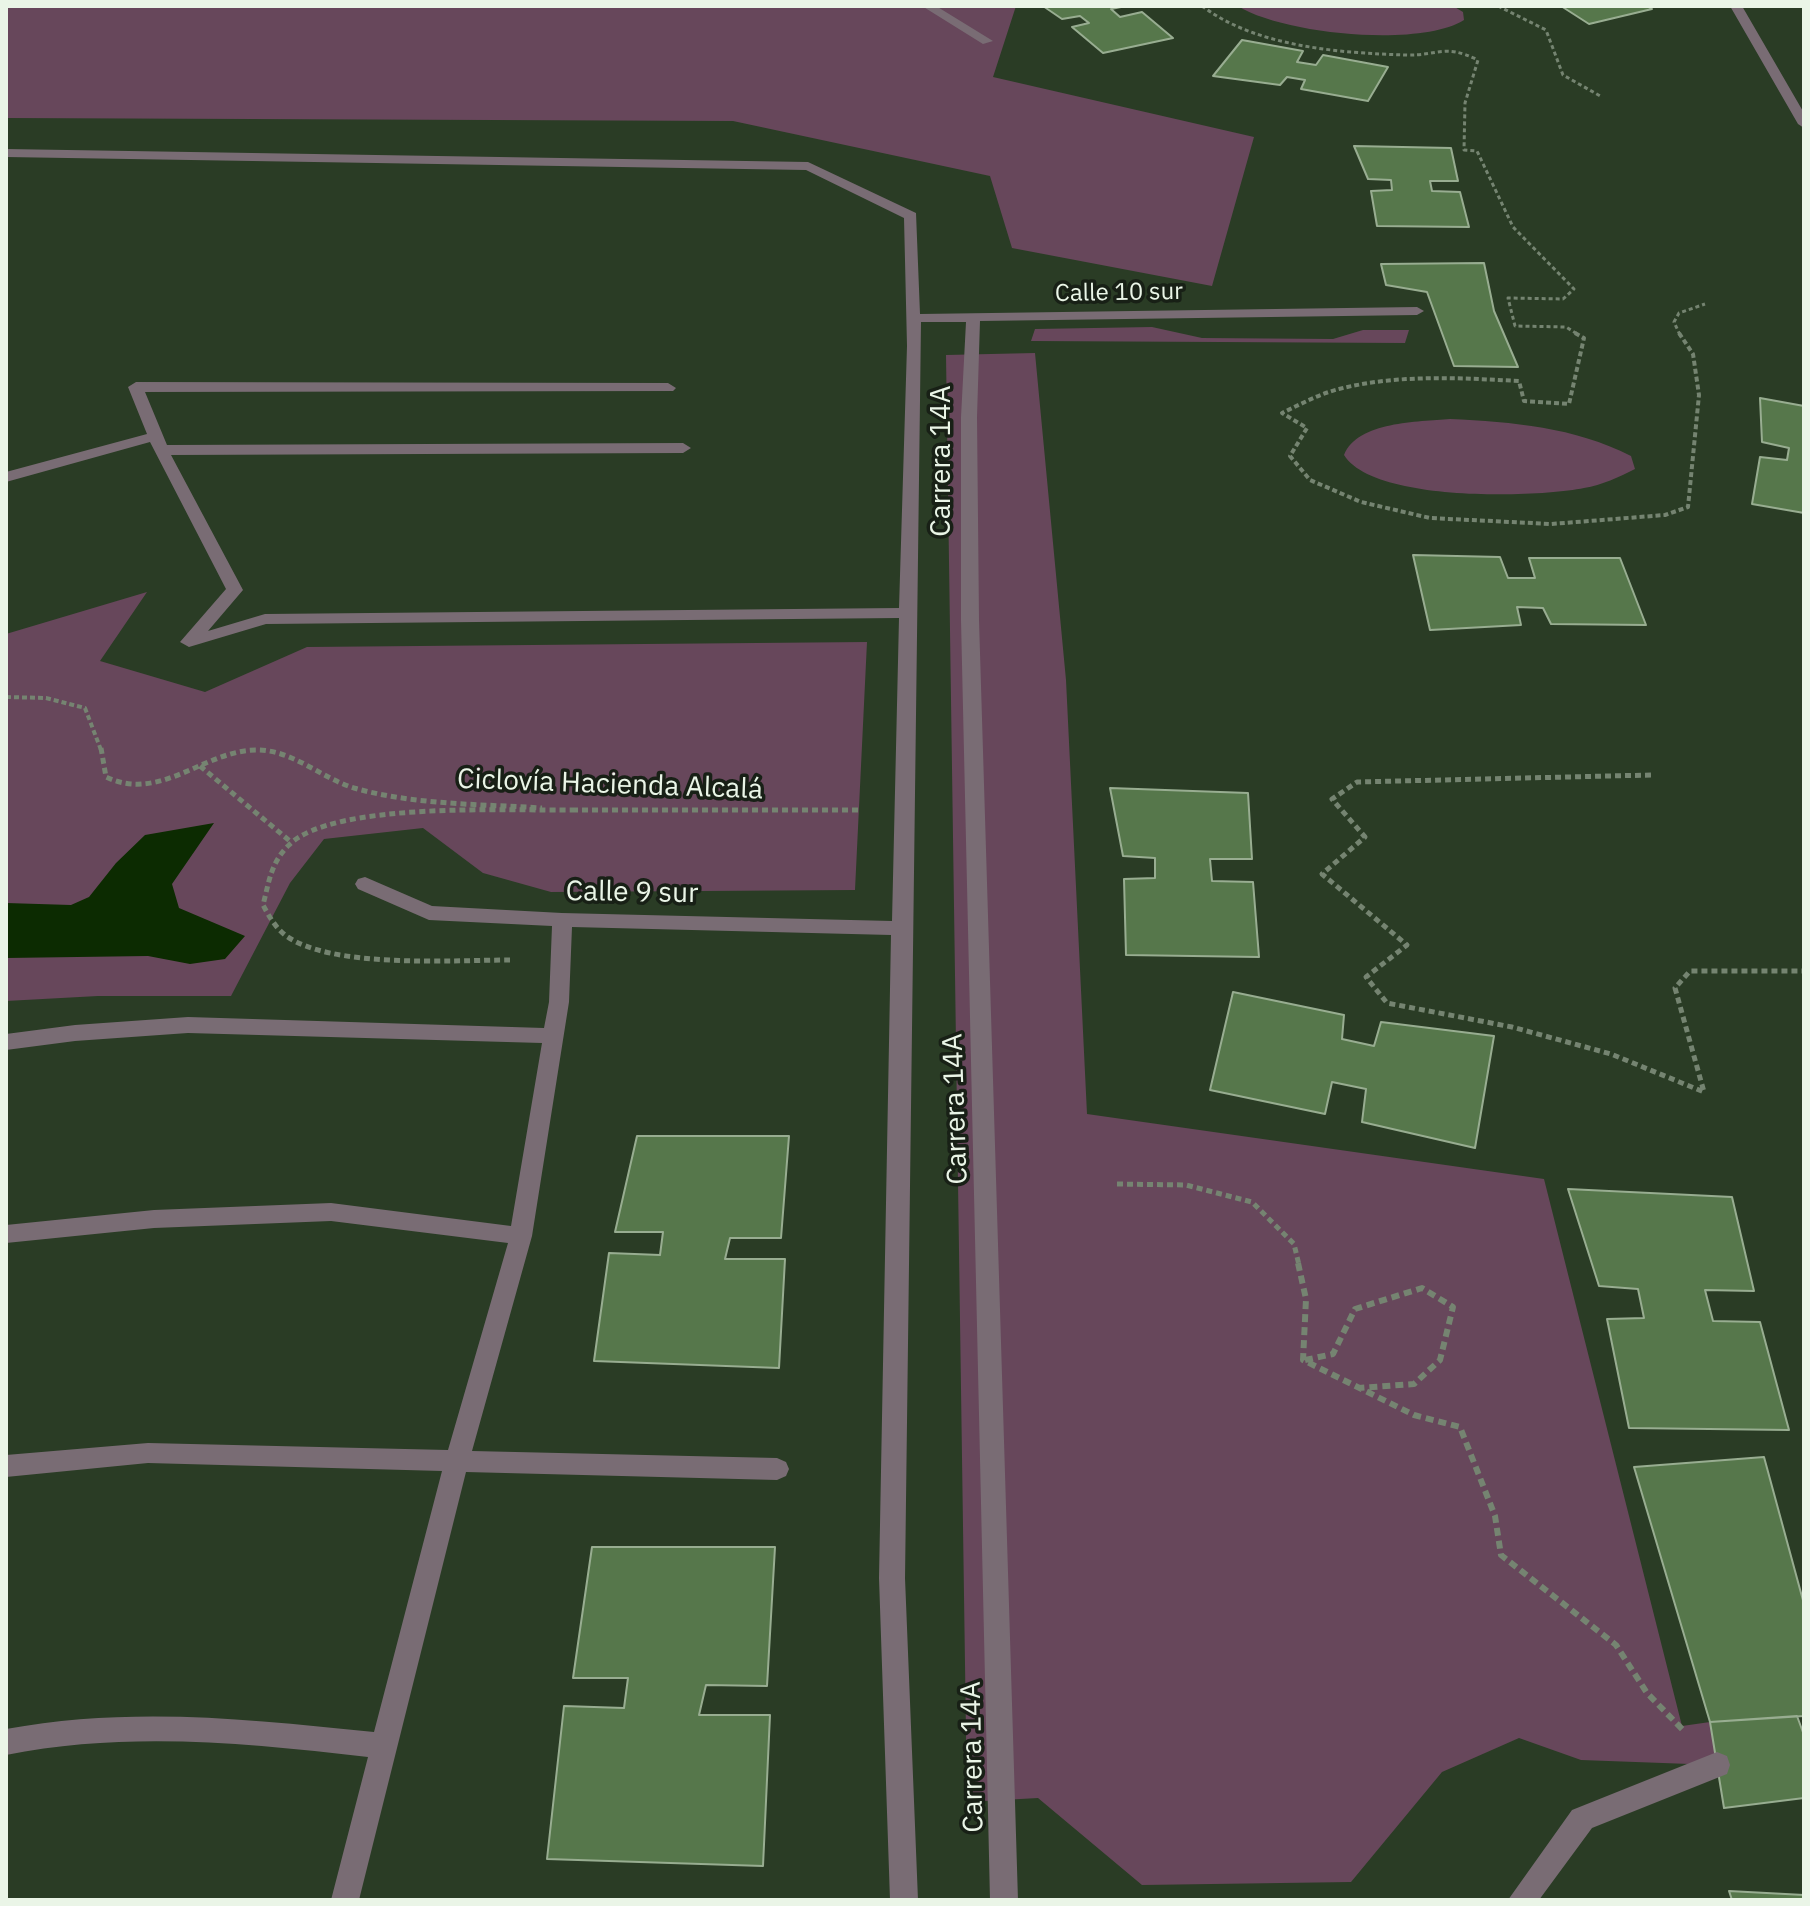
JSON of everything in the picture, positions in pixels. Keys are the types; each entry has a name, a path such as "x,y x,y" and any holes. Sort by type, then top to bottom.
{"street":[{"path":"928,6 987,41"},
{"path":"1736,6 1804,124"},
{"name":"Carrera 14A","path":"6,153 808,166 911,216 913,318 892,1578 904,1900"},
{"name":"Calle 10 sur","path":"913,318 1417,311"},
{"name":"Carrera 14A","path":"973,317 969,417 970,620 1004,1900"},
{"path":"668,388 136,387 159,443 235,590 189,642 265,619 907,613"},
{"path":"6,477 159,443 683,448"},
{"name":"Calle 9 sur","path":"365,884 429,913 562,920 903,928"},
{"path":"345,1900 457,1460 521,1236 559,1002 562,920"},
{"path":"6,1042 75,1033 188,1025 373,1033 553,1036"},
{"path":"6,1234 154,1219 331,1212 521,1236"},
{"path":"6,1466 148,1453 777,1469"},
{"path":"6,1742 56,1730 205,1727 386,1746"},
{"path":"1530,1890 1582,1819 1717,1765"}],"path":[{"path":"1202,6 1209,14 1255,34 1318,46 1410,56 1454,50 1478,60 1465,103 1464,150 1477,151 1513,227 1574,289 1563,299 1508,298 1515,326 1566,327 1584,338 1569,404 1524,401 1519,381 1469,378 1339,389 1282,413 1307,428 1290,456 1310,480 1361,502 1430,518 1551,524 1665,515 1688,507 1701,388 1694,354 1678,336 1674,322 1679,313 1705,304"},
{"path":"1498,6 1546,30 1563,75 1602,97"},
{"name":"Ciclovía Hacienda Alcalá","path":"6,697 46,698 85,708 99,738 106,777 117,786 139,787 232,753 271,750 326,779 354,788 433,800 575,810 903,810"},
{"path":"200,766 291,842"},
{"path":"1651,775 1357,782 1332,799 1365,837 1322,874 1407,945 1366,977 1387,1003 1512,1027 1597,1050 1704,1092 1675,988 1690,971 1804,971"},
{"path":"1117,1184 1186,1185 1252,1202 1294,1244 1306,1299 1303,1360"},
{"path":"1303,1360 1333,1354 1355,1309 1422,1288 1453,1307 1440,1360 1414,1384 1358,1388"},
{"path":"1303,1360 1414,1415 1460,1427 1495,1516 1501,1555 1616,1645 1647,1693 1717,1765"}],"shaded area":[{"path":"6,6 1016,6 993,77 1254,137 1212,286 1012,248 990,176 733,121 6,118"},
{"path":"1238,6 1453,6 1463,12 1464,20 1443,29 1416,34 1351,34 1286,24"},
{"path":"1152,327 1202,338 1333,339 1363,330 1409,330 1405,343 1031,341 1035,329"},
{"path":"1035,353 1066,680 1087,1114 1544,1179 1682,1726 1710,1722 1717,1765 1581,1760 1519,1738 1442,1772 1351,1882 1142,1885 1038,1798 967,1802 946,355"},
{"path":"1450,419 1520,424 1588,438 1631,456 1635,469 1584,488 1529,494 1456,493 1387,481 1361,470 1344,455 1351,444 1375,429"},
{"path":"147,592 100,661 205,692 307,647 867,642 855,890 551,892 483,873 423,828 324,839 290,883 231,996 98,996 6,1001 6,634"},
{"path":"214,823 172,884 179,908 245,936 225,959 190,964 148,956 6,958 6,903 71,905 89,897 116,863 145,835"}],"building":[{"path":"1043,6 1126,6 1111,9 1120,17 1142,12 1173,38 1103,53 1072,27 1089,23 1080,16 1062,19"},
{"path":"1561,6 1647,6 1652,9 1589,24"},
{"path":"1242,40 1303,51 1297,62 1316,65 1323,55 1388,67 1368,101 1301,89 1305,80 1287,77 1280,85 1213,76"},
{"path":"1354,146 1451,148 1458,181 1430,181 1432,191 1460,192 1469,227 1377,226 1371,191 1392,190 1391,180 1368,179"},
{"path":"1484,263 1494,311 1518,367 1454,366 1427,292 1386,285 1381,264"},
{"path":"1760,398 1804,406 1804,513 1752,504 1760,457 1787,460 1789,448 1762,442"},
{"path":"1413,555 1500,557 1508,578 1535,578 1529,558 1620,558 1646,625 1551,624 1543,608 1517,607 1521,625 1430,630"},
{"path":"1110,788 1248,793 1252,859 1210,859 1212,881 1253,882 1259,957 1126,955 1124,879 1155,878 1155,858 1123,856"},
{"path":"1233,992 1344,1015 1342,1039 1374,1046 1381,1022 1494,1036 1475,1148 1362,1122 1366,1089 1332,1082 1325,1114 1210,1090"},
{"path":"637,1136 789,1136 781,1238 730,1238 725,1259 785,1259 779,1368 594,1361 609,1253 660,1255 663,1232 615,1232"},
{"path":"1568,1189 1732,1197 1754,1291 1705,1290 1713,1321 1760,1322 1789,1430 1629,1428 1607,1319 1644,1318 1638,1289 1599,1286"},
{"path":"1764,1457 1804,1604 1804,1716 1710,1722 1634,1467"},
{"path":"592,1547 775,1547 767,1686 706,1685 699,1715 770,1715 763,1866 547,1859 564,1706 624,1708 628,1678 573,1678"},
{"path":"1797,1716 1804,1735 1804,1798 1724,1808 1710,1722"},
{"path":"1729,1891 1804,1895 1804,1900 1732,1900"}]}
